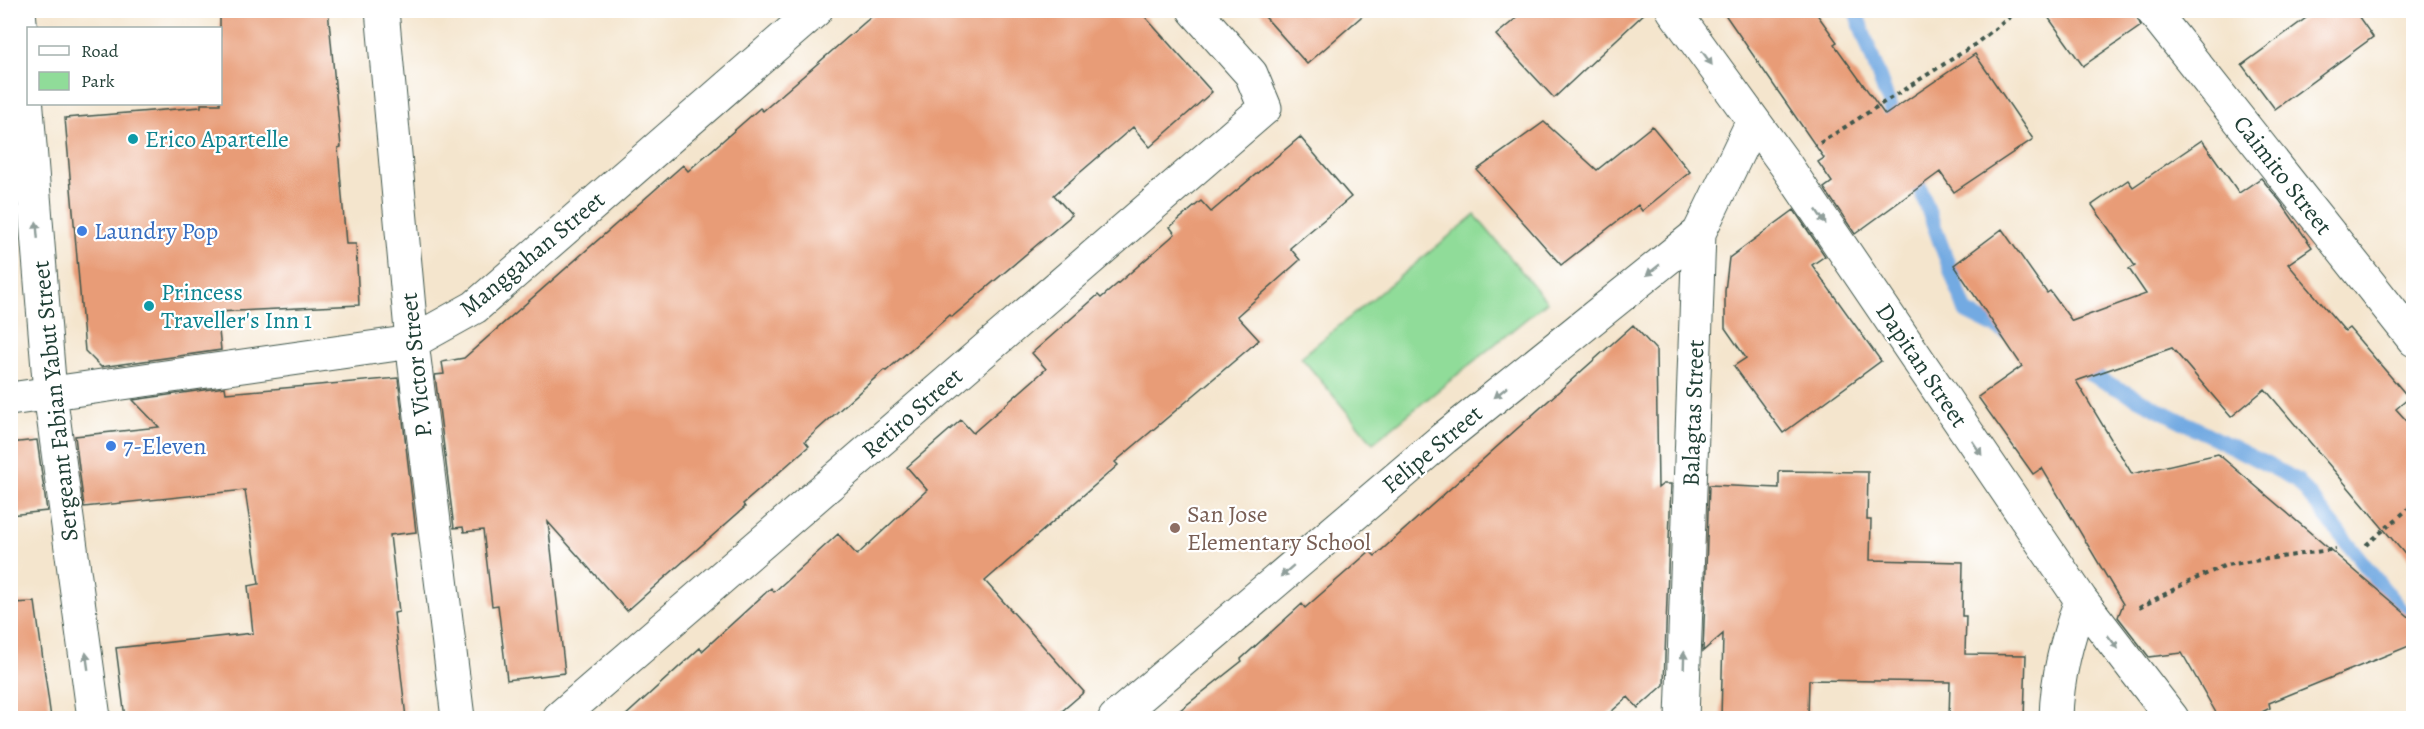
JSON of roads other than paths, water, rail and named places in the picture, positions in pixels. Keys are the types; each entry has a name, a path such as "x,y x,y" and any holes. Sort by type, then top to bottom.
{"street":[{"name":"Sergeant Fabian Yabut Street","path":"19,10 50,393 94,718"},
{"name":"P. Victor Street","path":"382,10 412,342 459,718"},
{"name":"Manggahan Street","path":"10,399 412,342 475,307 816,10"},
{"name":"Retiro Street","path":"559,718 1265,108 1251,74 1194,10"},
{"name":"Dapitan Street","path":"1673,10 1785,164 2081,600 2172,718"},
{"name":"Caimito Street","path":"2152,10 2414,340"},
{"name":"Balagtas Street","path":"1682,718 1699,233 1753,121"},
{"name":"Felipe Street","path":"1115,718 1444,438 1699,233"},
{"path":"2056,718 2056,695 2063,651 2081,600"}],"waterway":[{"path":"1855,10 1886,96"},
{"path":"1889,102 1899,130"},
{"path":"1913,169 1966,312 2012,335"},
{"path":"2074,366 2297,480 2410,622"}],"place":[{"name":"Erico Apartelle","path":"133,139"},
{"name":"Laundry Pop","path":"82,231"},
{"name":"Princess Traveller's Inn 1","path":"149,306"},
{"name":"7-Eleven","path":"111,446"},
{"name":"San Jose Elementary School","path":"1175,528"}]}
